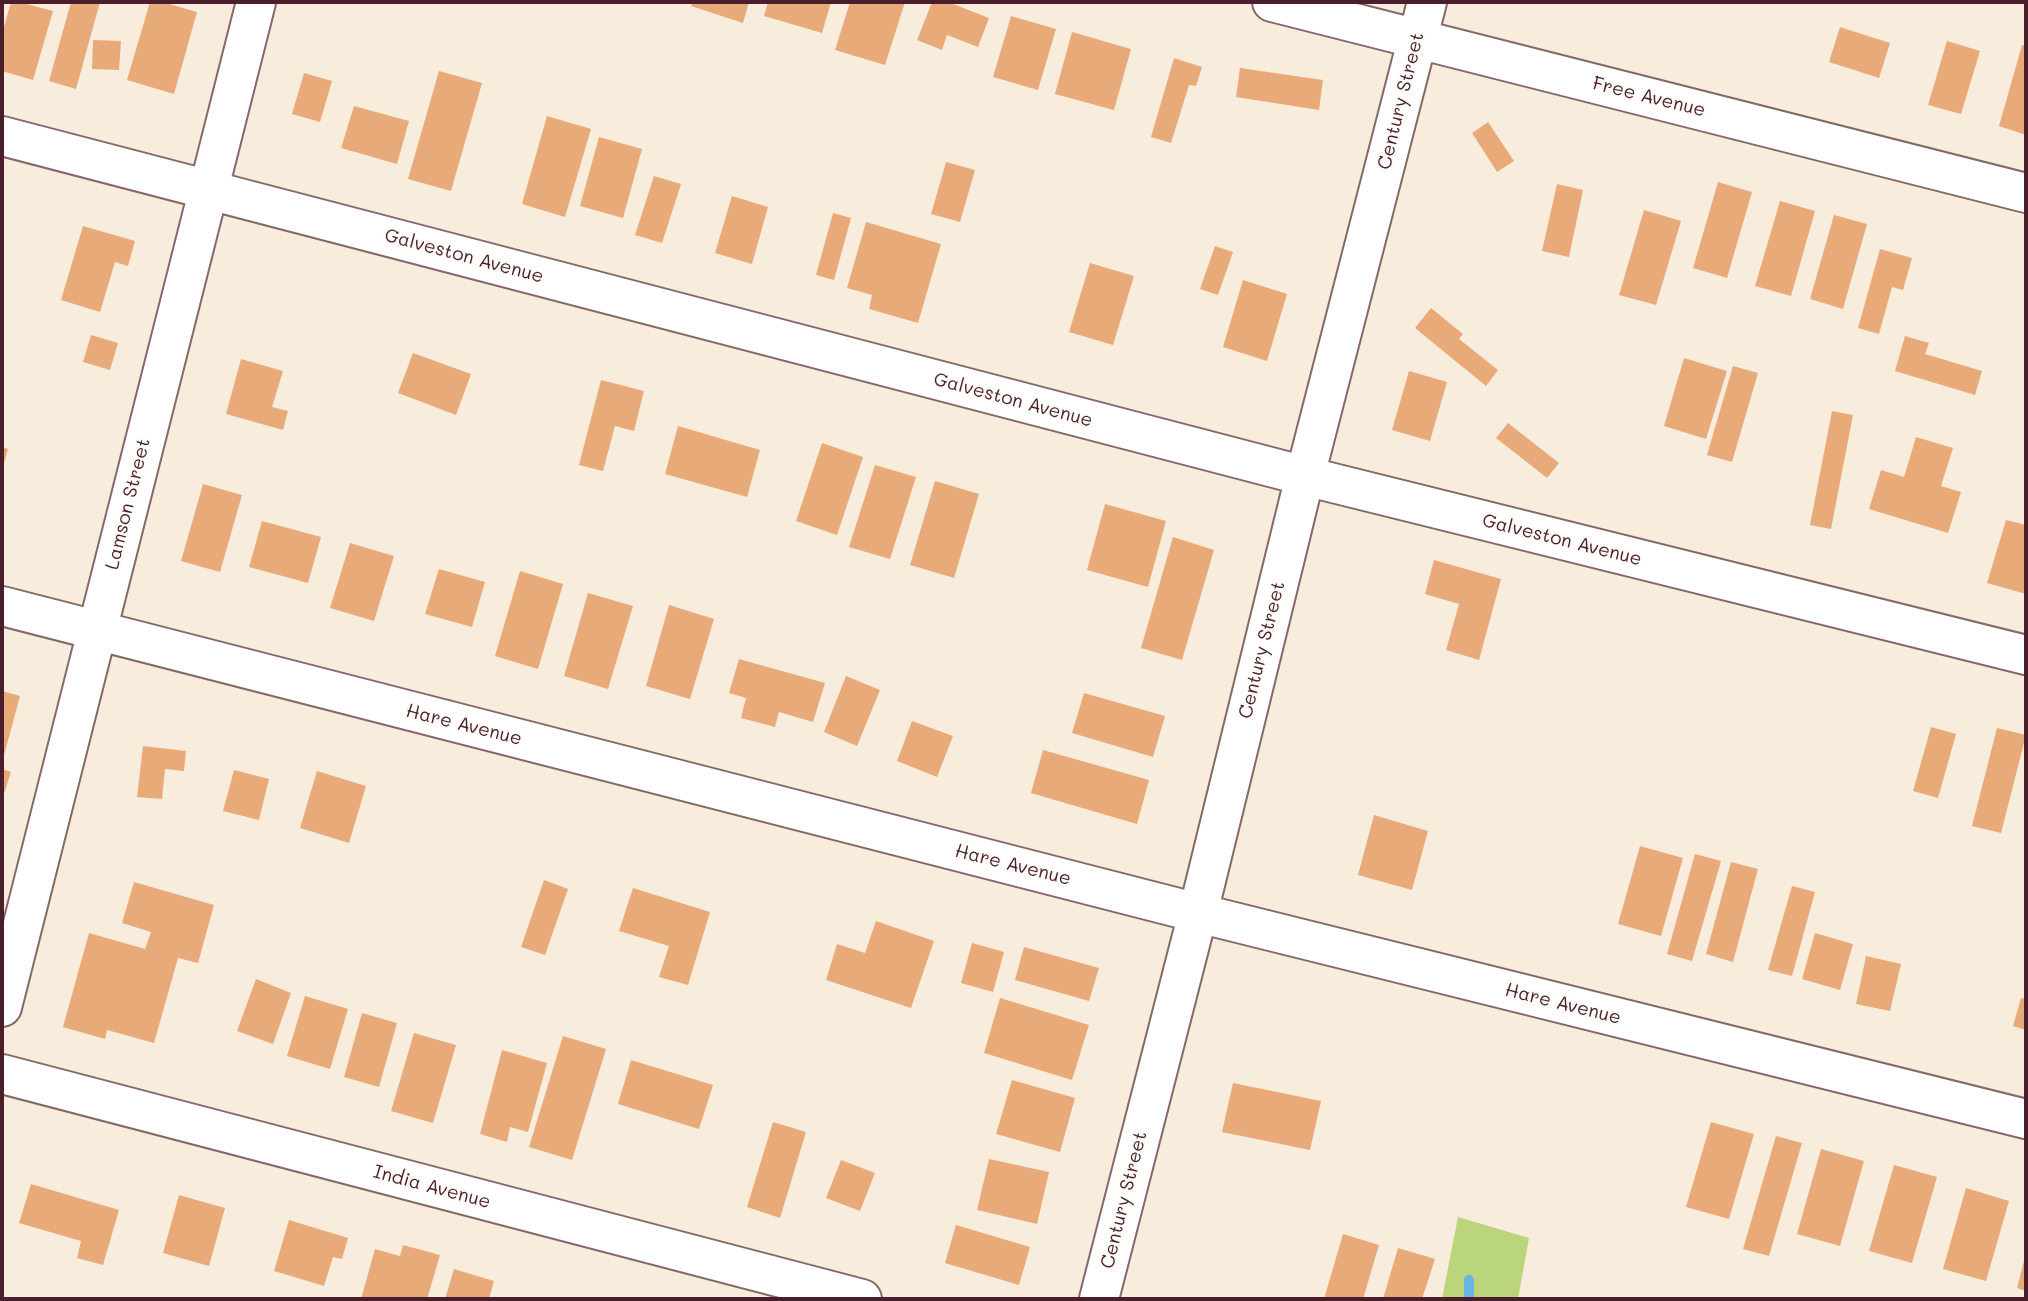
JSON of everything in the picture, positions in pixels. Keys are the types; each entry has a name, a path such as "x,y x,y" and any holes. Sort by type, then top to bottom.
{"street":[{"name":"Lamson Street","path":"2,1007 256,2"},
{"name":"Free Avenue","path":"1272,2 2026,193"},
{"name":"Century Street","path":"1099,1299 1427,2"},
{"name":"Galveston Avenue","path":"2,136 1305,476 2026,655"},
{"name":"Hare Avenue","path":"2,606 1198,913 2026,1119"},
{"name":"India Avenue","path":"2,1074 862,1299"}],"green space":[{"path":"1458,1217 1529,1238 1518,1299 1442,1299"}],"building":[{"path":"11,2 53,11 33,80 2,71 2,34"},
{"path":"71,2 100,2 76,89 49,81"},
{"path":"150,2 162,2 197,12 174,94 127,80"},
{"path":"693,2 749,2 743,23 691,6"},
{"path":"768,2 831,2 822,33 764,16"},
{"path":"850,2 905,2 885,65 835,50"},
{"path":"932,2 948,2 989,18 978,47 947,35 942,50 917,40"},
{"path":"1011,16 1056,29 1038,90 993,77"},
{"path":"1840,27 1890,43 1879,78 1829,62"},
{"path":"1072,32 1131,49 1114,110 1055,94"},
{"path":"93,40 121,41 119,70 92,69"},
{"path":"1947,41 1980,51 1961,114 1928,105"},
{"path":"2022,45 2026,46 2026,135 1999,126"},
{"path":"1174,58 1202,67 1196,86 1189,85 1171,143 1151,137"},
{"path":"1240,68 1323,80 1319,110 1236,97"},
{"path":"439,71 482,83 451,191 408,179"},
{"path":"304,73 332,81 320,122 292,114"},
{"path":"354,106 409,121 397,164 341,148"},
{"path":"547,116 591,129 565,217 522,204"},
{"path":"1488,122 1514,161 1497,172 1472,133"},
{"path":"599,137 642,149 623,218 580,206"},
{"path":"946,162 975,170 960,222 931,214"},
{"path":"654,176 681,184 662,243 635,235"},
{"path":"1718,182 1752,192 1727,278 1693,268"},
{"path":"1557,184 1583,190 1569,257 1542,251"},
{"path":"732,196 768,207 752,264 715,253"},
{"path":"1780,201 1815,211 1791,296 1755,286"},
{"path":"1644,210 1681,221 1656,305 1619,295"},
{"path":"833,213 851,218 834,280 816,275"},
{"path":"1834,215 1867,224 1843,309 1810,299"},
{"path":"866,222 941,244 918,323 869,309 872,295 847,288"},
{"path":"83,226 135,241 128,266 115,262 100,312 61,300"},
{"path":"1215,246 1233,252 1218,295 1200,289"},
{"path":"1880,249 1912,258 1903,290 1892,287 1879,334 1858,328"},
{"path":"1090,263 1134,276 1113,345 1069,332"},
{"path":"1243,280 1287,294 1267,361 1223,347"},
{"path":"1431,308 1463,334 1459,339 1498,370 1486,386 1415,328"},
{"path":"91,335 118,343 110,370 83,362"},
{"path":"1905,336 1929,343 1925,354 1982,371 1975,395 1895,371"},
{"path":"413,353 471,374 456,415 398,393"},
{"path":"1684,358 1727,371 1706,439 1664,426"},
{"path":"241,359 283,371 272,407 288,411 283,430 226,414"},
{"path":"1733,366 1758,373 1732,462 1707,455"},
{"path":"1409,371 1447,382 1430,441 1392,430"},
{"path":"601,380 644,391 634,431 615,426 603,471 579,465"},
{"path":"1832,411 1853,415 1831,529 1810,525"},
{"path":"1508,423 1559,463 1547,478 1496,438"},
{"path":"678,426 760,450 747,497 665,474"},
{"path":"1916,437 1953,448 1941,486 1961,492 1948,533 1869,509 1881,470 1904,477"},
{"path":"822,443 863,457 837,535 796,521"},
{"path":"2,447 8,449 2,470"},
{"path":"875,465 916,477 890,559 849,547"},
{"path":"935,481 979,494 954,578 910,565"},
{"path":"203,484 242,495 220,572 181,561"},
{"path":"1105,504 1166,521 1148,587 1087,570"},
{"path":"2006,520 2026,525 2026,594 1987,583"},
{"path":"262,521 321,537 308,583 249,567"},
{"path":"1173,537 1214,550 1182,660 1141,648"},
{"path":"350,543 394,556 374,621 330,608"},
{"path":"1434,560 1501,579 1479,660 1446,650 1459,604 1425,594"},
{"path":"439,569 485,582 472,627 425,614"},
{"path":"520,571 563,584 538,669 495,656"},
{"path":"588,593 633,606 608,689 564,676"},
{"path":"669,605 714,619 690,699 646,686"},
{"path":"739,659 825,683 813,722 779,712 775,727 741,718 746,698 729,693"},
{"path":"846,676 880,690 857,746 824,732"},
{"path":"2,691 20,696 3,759 2,759"},
{"path":"1084,693 1165,716 1153,757 1072,733"},
{"path":"912,721 953,736 937,777 897,761"},
{"path":"1931,727 1956,734 1938,798 1913,791"},
{"path":"1997,728 2026,735 2001,833 1972,826"},
{"path":"143,746 186,751 184,771 165,769 162,799 137,797"},
{"path":"1043,750 1149,780 1137,824 1031,793"},
{"path":"2,769 11,772 2,800"},
{"path":"234,770 269,779 259,820 223,811"},
{"path":"317,771 366,786 349,843 300,828"},
{"path":"1374,815 1428,831 1412,890 1358,875"},
{"path":"1640,846 1683,858 1661,936 1618,924"},
{"path":"1695,854 1721,861 1692,961 1667,954"},
{"path":"1731,862 1758,869 1733,962 1706,954"},
{"path":"544,880 568,889 545,955 521,947"},
{"path":"134,882 214,905 198,963 178,958 154,1043 107,1030 105,1039 63,1027 89,933 145,949 151,932 122,923"},
{"path":"1792,886 1815,892 1792,976 1768,970"},
{"path":"633,888 710,912 688,985 659,977 669,946 619,931"},
{"path":"876,921 934,941 911,1008 826,980 837,944 865,953"},
{"path":"1815,933 1853,944 1840,990 1802,979"},
{"path":"972,943 1004,952 993,992 961,983"},
{"path":"1024,947 1099,968 1089,1001 1015,980"},
{"path":"1866,956 1901,964 1890,1011 1856,1004"},
{"path":"256,979 291,993 273,1044 237,1031"},
{"path":"305,996 348,1009 330,1069 287,1056"},
{"path":"1000,998 1089,1025 1072,1080 984,1053"},
{"path":"2021,998 2026,999 2026,1030 2013,1026"},
{"path":"362,1013 397,1023 379,1087 344,1077"},
{"path":"414,1033 456,1045 433,1123 391,1111"},
{"path":"563,1036 606,1049 572,1160 529,1147"},
{"path":"502,1050 547,1063 528,1132 510,1127 507,1142 480,1134"},
{"path":"631,1060 713,1085 699,1129 618,1104"},
{"path":"1012,1080 1075,1098 1060,1152 996,1134"},
{"path":"1233,1083 1321,1101 1310,1150 1222,1132"},
{"path":"773,1122 806,1132 780,1218 747,1207"},
{"path":"1711,1122 1754,1134 1729,1219 1686,1207"},
{"path":"1776,1136 1802,1143 1769,1256 1743,1249"},
{"path":"1821,1149 1864,1161 1840,1246 1797,1234"},
{"path":"989,1159 1049,1172 1037,1224 977,1210"},
{"path":"841,1160 875,1173 860,1211 826,1198"},
{"path":"1894,1165 1937,1177 1912,1263 1869,1251"},
{"path":"31,1184 119,1210 103,1265 77,1258 81,1241 19,1223"},
{"path":"1966,1188 2009,1201 1986,1281 1943,1269"},
{"path":"179,1195 225,1208 209,1266 163,1253"},
{"path":"289,1220 348,1238 342,1259 333,1257 324,1286 274,1271"},
{"path":"956,1225 1030,1247 1019,1285 945,1263"},
{"path":"1343,1234 1379,1245 1363,1299 1324,1299"},
{"path":"403,1245 440,1255 427,1299 361,1299 375,1249 400,1256"},
{"path":"1398,1248 1435,1259 1422,1299 1383,1299"},
{"path":"2026,1257 2026,1291 2017,1288"},
{"path":"454,1269 494,1281 489,1299 445,1299"}],"waterway":[{"path":"1469,1280 1469,1299"}]}
